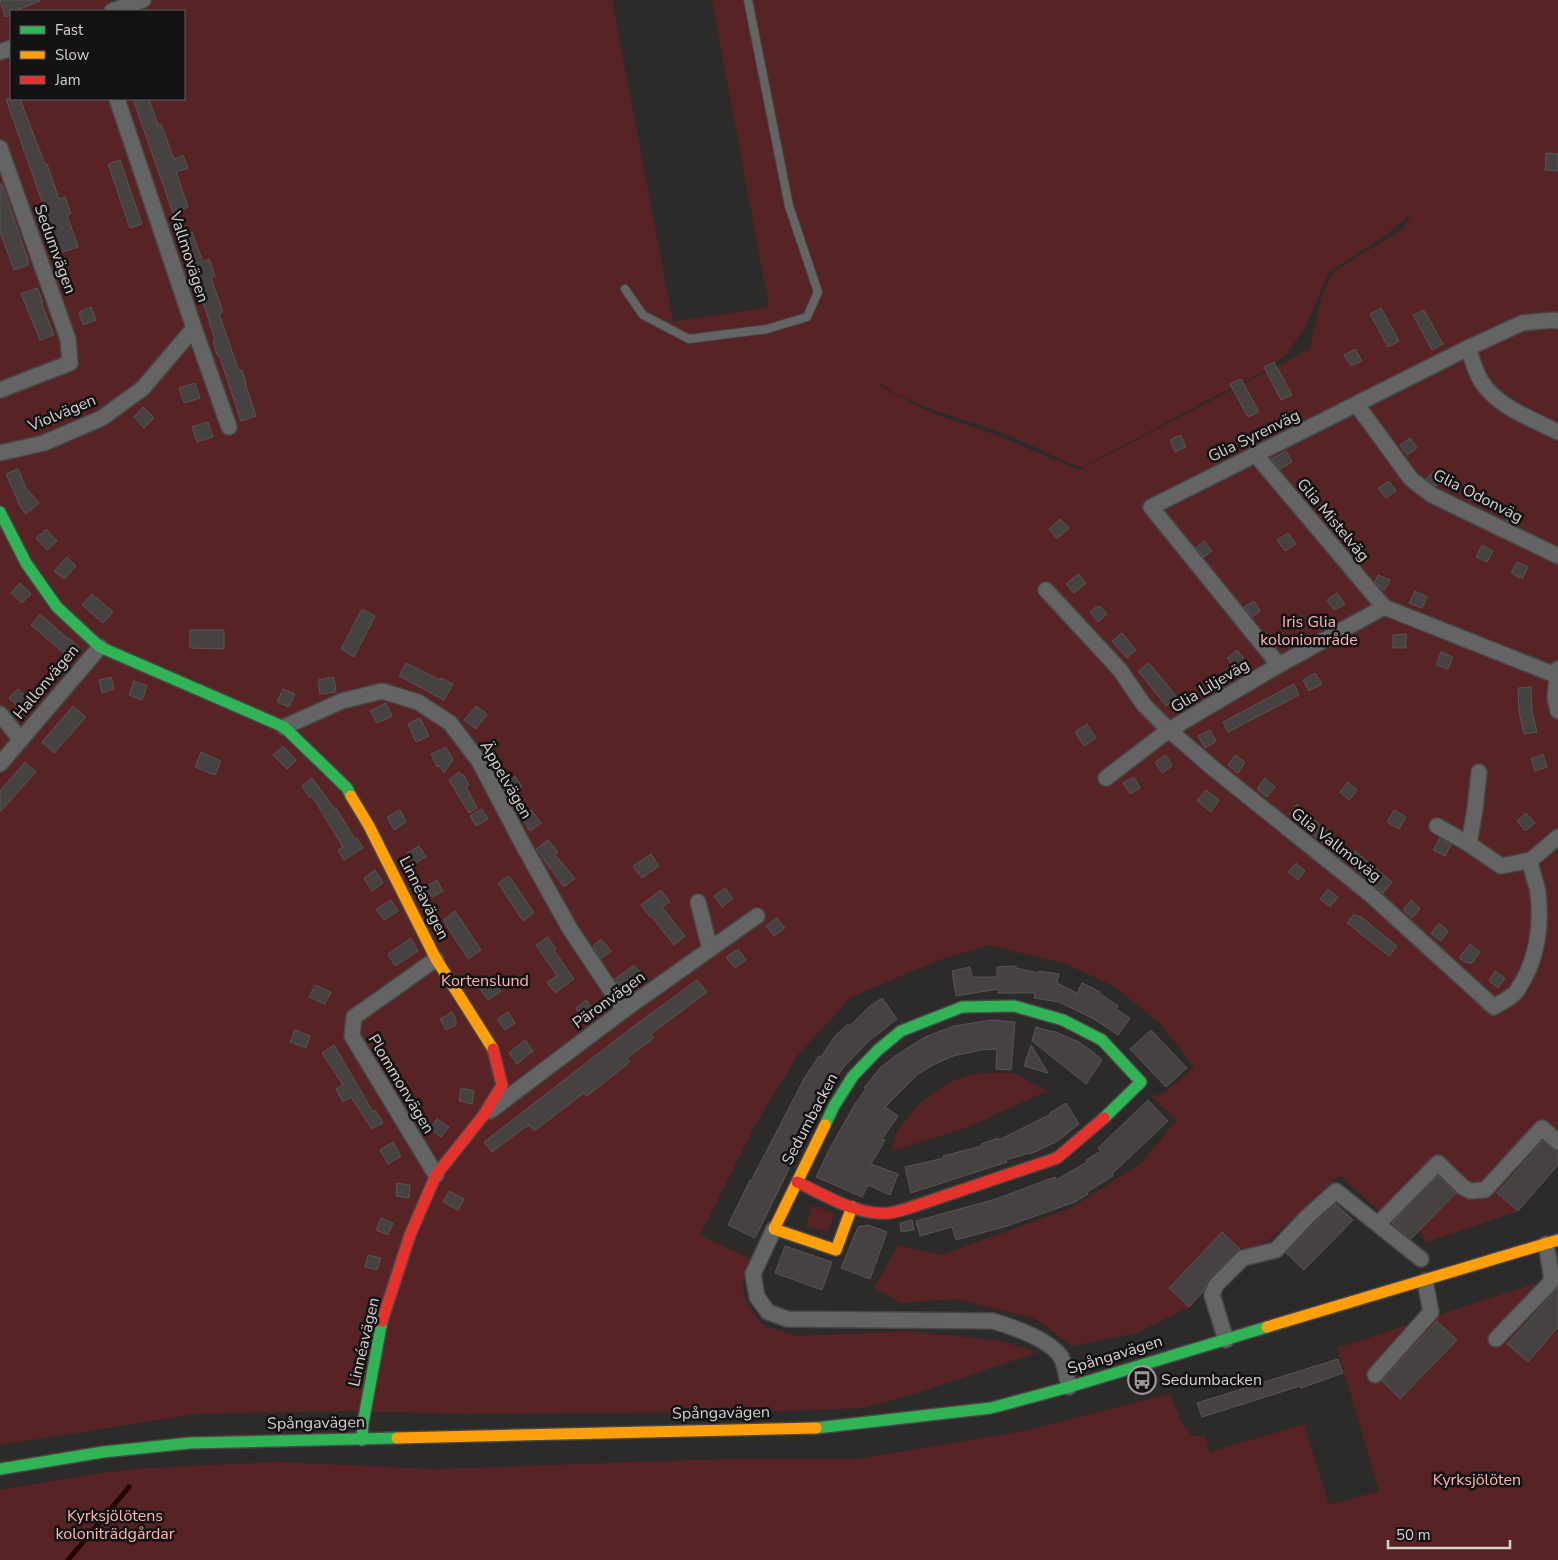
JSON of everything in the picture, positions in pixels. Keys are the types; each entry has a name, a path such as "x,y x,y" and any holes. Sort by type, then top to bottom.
{"street":[{"path":"115,10 143,0"},
{"name":"Vallmovägen","path":"116,100 229,427"},
{"name":"Sedumvägen","path":"0,148 68,339 70,362 0,390"},
{"name":"Glia Syrenväg","path":"1279,665 1151,507 1468,348 1522,323 1558,321"},
{"name":"Violvägen","path":"0,454 44,443 102,418 143,388 194,328"},
{"path":"1468,348 1480,380 1507,407 1558,432"},
{"name":"Glia Odonväg","path":"1357,405 1411,479 1432,495 1558,556"},
{"name":"Glia Mistelväg","path":"1256,454 1384,608"},
{"name":"Linnéavägen","path":"0,512 26,563 57,608 100,646 222,698 284,727 347,788 369,826 436,959 494,1051 502,1085 483,1116 436,1175 410,1235 380,1326 363,1423 362,1440"},
{"name":"Glia Vallmoväg","path":"1046,590 1120,670 1144,705 1169,730 1214,769 1371,896 1494,1007 1518,991 1533,960 1540,928 1538,892 1530,867 1531,860"},
{"path":"1384,608 1557,673 1555,697 1558,711"},
{"name":"Glia Liljeväg","path":"1106,778 1169,730 1279,665 1384,608"},
{"name":"Hallonvägen","path":"0,764 100,646"},
{"name":"Äppelvägen","path":"284,727 342,701 382,691 418,702 450,723 479,761 570,929 624,1010"},
{"path":"0,714 20,740"},
{"path":"1468,844 1475,809 1479,772"},
{"path":"1437,826 1501,866 1531,860 1558,837"},
{"path":"698,902 710,949"},
{"name":"Päronvägen","path":"483,1116 624,1010 757,916"},
{"name":"Plommonvägen","path":"436,959 354,1017 352,1036 436,1175"},
{"name":"Sedumbacken","path":"797,1182 852,1207 868,1212 889,1213 1057,1158 1096,1126 1141,1082 1102,1040 1063,1020 1014,1006 962,1008 901,1031 878,1050 853,1076 834,1106 774,1229 753,1274 757,1297 768,1312 787,1319 993,1321 1024,1331 1049,1346 1061,1358 1069,1388"},
{"path":"1378,1224 1438,1163 1470,1191 1485,1190 1542,1128 1558,1142"},
{"path":"1226,1340 1212,1295 1216,1285 1243,1258 1276,1250 1307,1217 1336,1191 1421,1259"},
{"path":"774,1229 836,1250 852,1207"},
{"name":"Spångavägen","path":"0,1469 104,1452 190,1443 822,1428 991,1408 1069,1388 1552,1242 1551,1282 1496,1339"},
{"path":"1375,1375 1431,1312 1425,1281"}],"lane":[{"path":"625,289 643,315 689,339 767,329 808,316 818,292 789,206 748,0"}],"green space":[{"path":"0,0 612,0 673,322 769,307 712,0 1558,0 1558,1148 1545,1137 1497,1192 1518,1211 1425,1243 1420,1229 1460,1189 1440,1169 1389,1220 1340,1175 1269,1240 1242,1252 1222,1233 1169,1288 1189,1307 1137,1333 1072,1346 1036,1319 958,1299 901,1303 874,1288 898,1245 942,1255 1071,1208 1140,1164 1177,1120 1152,1096 1165,1093 1194,1067 1160,1023 1112,985 1066,964 989,945 942,959 851,997 797,1056 755,1125 700,1235 752,1260 742,1286 747,1303 762,1325 798,1336 908,1331 996,1340 1038,1352 923,1391 865,1408 759,1412 463,1414 348,1411 196,1414 0,1445","holes":["1411,214 1404,228 1333,272 1321,297 1310,349 1079,470 996,435 929,412 881,387 878,384 935,411 983,426 1017,439 1071,464 1083,467 1262,373 1286,355 1306,326 1329,272 1382,238"]},
{"path":"1014,1073 1047,1091 966,1128 892,1151 895,1137 903,1123 919,1105 939,1089 960,1078 971,1075"},
{"path":"812,1206 834,1213 828,1232 806,1226"},
{"name":"Kyrksjölöten","path":"1558,1276 1558,1284 1507,1344 1528,1362 1558,1327 1558,1560 0,1560 0,1490 93,1474 146,1468 276,1462 435,1469 725,1459 856,1459 1028,1430 1170,1394 1183,1426 1193,1436 1205,1436 1210,1452 1304,1424 1329,1505 1379,1491 1337,1348"}],"building":[{"path":"0,0 40,0 17,10 10,10 10,15 5,17"},
{"path":"6,99 20,100 45,164 47,164 59,199 65,197 71,214 67,215 78,247 60,253"},
{"path":"133,100 149,100 158,125 161,124 174,159 183,155 188,168 176,172 188,207 173,213"},
{"path":"1546,153 1558,154 1558,171 1545,170"},
{"path":"120,160 142,224 130,228 108,164"},
{"path":"0,184 2,184 28,260 28,265 14,270 0,232"},
{"path":"192,232 203,262 209,259 215,276 211,278 223,312 219,314 239,371 242,370 256,416 241,421 219,355 217,355 213,341 215,340 203,302 179,236"},
{"path":"37,288 54,335 40,340 21,294"},
{"path":"91,307 96,320 83,325 79,312"},
{"path":"1381,308 1399,341 1388,347 1370,314"},
{"path":"1424,310 1443,344 1432,350 1413,315"},
{"path":"1355,349 1362,361 1351,366 1344,355"},
{"path":"1274,362 1292,395 1281,400 1264,367"},
{"path":"1241,379 1259,412 1248,417 1230,384"},
{"path":"195,383 200,398 184,403 179,388"},
{"path":"143,407 154,418 144,428 134,417"},
{"path":"208,422 213,437 197,442 192,427"},
{"path":"1181,435 1186,447 1175,452 1170,440"},
{"path":"1410,438 1417,448 1407,455 1400,445"},
{"path":"1286,451 1292,462 1280,469 1271,459"},
{"path":"18,469 26,488 39,503 26,514 21,508 6,474"},
{"path":"1434,471 1443,480 1436,486 1426,479"},
{"path":"1389,481 1396,491 1386,498 1378,488"},
{"path":"1510,512 1521,517 1517,526 1506,520"},
{"path":"1060,519 1069,528 1057,539 1049,529"},
{"path":"46,529 57,541 47,550 36,538"},
{"path":"1288,533 1296,544 1285,551 1277,540"},
{"path":"1204,541 1212,551 1204,557 1196,548"},
{"path":"1482,545 1493,551 1487,562 1476,557"},
{"path":"67,557 76,566 64,579 54,571"},
{"path":"1517,562 1528,567 1522,579 1511,573"},
{"path":"1078,574 1086,583 1074,593 1066,584"},
{"path":"1378,575 1390,580 1384,591 1375,582"},
{"path":"20,583 31,594 22,603 11,593"},
{"path":"1415,591 1427,597 1422,608 1409,603"},
{"path":"1337,593 1345,604 1334,610 1327,600"},
{"path":"92,594 113,612 103,623 82,605"},
{"path":"1254,601 1260,611 1252,617 1244,607"},
{"path":"1096,607 1101,607 1107,614 1098,622 1090,612"},
{"path":"362,609 375,616 354,657 341,649"},
{"path":"40,614 80,648 71,659 31,625"},
{"path":"190,630 224,630 224,649 190,648"},
{"path":"1122,633 1136,650 1127,658 1112,641"},
{"path":"1406,634 1406,648 1393,648 1393,635"},
{"path":"1237,650 1245,660 1235,668 1227,658"},
{"path":"1441,652 1453,657 1448,669 1436,665"},
{"path":"406,663 440,680 441,678 453,684 444,700 399,676"},
{"path":"1149,663 1177,697 1166,706 1138,671"},
{"path":"1315,673 1322,684 1309,691 1303,680"},
{"path":"111,677 114,689 102,693 99,680"},
{"path":"334,677 336,692 320,694 318,680"},
{"path":"134,681 147,686 142,700 129,695"},
{"path":"1294,684 1299,695 1228,732 1223,722"},
{"path":"1531,687 1532,711 1537,732 1524,734 1519,712 1518,688"},
{"path":"18,689 32,701 22,711 9,698"},
{"path":"283,689 295,694 289,707 277,702"},
{"path":"386,703 392,716 377,723 370,711"},
{"path":"73,706 86,717 54,753 42,742"},
{"path":"476,706 487,714 476,729 464,720"},
{"path":"420,718 429,736 416,742 408,724"},
{"path":"1087,724 1096,738 1084,746 1075,732"},
{"path":"1210,730 1216,741 1205,748 1198,736"},
{"path":"283,746 296,760 287,769 273,755"},
{"path":"446,747 453,760 444,773 440,766 437,767 431,754"},
{"path":"201,752 221,761 215,775 195,767"},
{"path":"1543,754 1547,767 1535,771 1531,759"},
{"path":"1166,755 1172,766 1162,773 1155,762"},
{"path":"1235,755 1245,762 1238,773 1228,765"},
{"path":"25,762 36,772 0,812 0,791"},
{"path":"459,772 461,775 463,774 469,785 466,787 477,808 469,813 449,780"},
{"path":"515,776 522,787 510,795 502,785"},
{"path":"1134,777 1140,788 1130,794 1123,783"},
{"path":"312,778 336,808 355,839 357,838 363,848 344,860 338,850 343,847 312,796 310,798 302,786"},
{"path":"1265,778 1275,787 1267,797 1257,789"},
{"path":"1348,782 1357,790 1349,800 1340,792"},
{"path":"1206,790 1219,800 1211,812 1197,801"},
{"path":"1297,804 1349,851 1341,859 1289,814"},
{"path":"482,809 488,819 476,826 470,816"},
{"path":"400,810 406,822 394,830 387,817"},
{"path":"531,810 541,823 530,831 521,817"},
{"path":"1394,810 1406,817 1399,829 1387,822"},
{"path":"1526,813 1535,823 1525,831 1517,821"},
{"path":"1440,838 1451,845 1445,856 1433,850"},
{"path":"548,840 558,852 555,855 575,878 564,887 536,849"},
{"path":"419,846 426,857 414,864 407,853"},
{"path":"1355,851 1392,882 1383,893 1347,861"},
{"path":"651,854 659,866 642,878 633,866"},
{"path":"1296,863 1305,871 1298,880 1288,872"},
{"path":"375,870 383,883 372,891 364,878"},
{"path":"509,876 534,913 523,921 498,883"},
{"path":"437,880 443,891 432,897 425,887"},
{"path":"725,888 733,899 722,907 714,896"},
{"path":"1328,889 1338,897 1330,907 1320,899"},
{"path":"661,890 670,902 662,907 685,936 674,945 641,905"},
{"path":"391,900 398,911 384,920 376,909"},
{"path":"1411,900 1420,909 1412,918 1403,910"},
{"path":"455,911 481,950 468,959 443,920"},
{"path":"1354,914 1360,916 1397,946 1389,956 1347,923"},
{"path":"777,918 785,928 774,936 766,926"},
{"path":"1439,923 1448,931 1441,941 1431,934"},
{"path":"548,937 556,949 554,950 574,979 555,993 547,982 557,976 536,945"},
{"path":"411,938 418,951 395,966 388,954"},
{"path":"601,939 611,951 601,959 593,946"},
{"path":"1470,944 1480,952 1472,963 1467,963 1459,958"},
{"path":"738,949 746,960 735,968 726,957"},
{"path":"634,965 643,976 623,991 615,979"},
{"path":"1016,966 1016,968 1039,973 1039,971 1059,974 1057,983 1077,993 1082,983 1100,992 1118,1006 1116,1009 1130,1018 1118,1035 1094,1019 1059,1002 1034,998 1035,993 998,993 998,989 956,996 952,971 970,967 972,977 997,977 997,967"},
{"path":"1495,971 1505,978 1498,988 1489,981"},
{"path":"492,978 501,991 488,1000 479,987"},
{"path":"697,980 707,992 651,1034 654,1038 627,1058 630,1062 587,1096 584,1093 534,1131 529,1125 492,1152 484,1142 630,1029"},
{"path":"315,985 331,992 325,1004 309,997"},
{"path":"882,998 897,1019 870,1040 842,1069 823,1100 755,1238 728,1225 805,1077 819,1056 821,1057 835,1036 848,1024 850,1026 870,1006"},
{"path":"586,1000 594,1011 583,1019 576,1008"},
{"path":"452,1012 456,1025 446,1030 440,1019"},
{"path":"508,1012 515,1023 505,1030 497,1019"},
{"path":"991,1020 1015,1022 1011,1070 996,1069 997,1049 981,1050 953,1056 918,1074 885,1107 898,1116 882,1139 885,1140 871,1164 898,1174 890,1195 868,1185 862,1197 816,1177 855,1104 866,1089 864,1088 880,1068 925,1037 954,1026"},
{"path":"1036,1027 1053,1031 1079,1042 1102,1060 1086,1084 1032,1041"},
{"path":"295,1030 310,1036 306,1048 290,1042"},
{"path":"1151,1030 1187,1068 1166,1087 1130,1049"},
{"path":"525,1040 533,1051 517,1064 509,1053"},
{"path":"334,1045 373,1112 375,1110 383,1123 372,1129 351,1097 343,1102 336,1089 343,1085 322,1053"},
{"path":"1031,1045 1048,1073 1024,1066"},
{"path":"461,1088 474,1091 472,1104 459,1101"},
{"path":"1148,1100 1168,1121 1112,1174 1113,1176 1075,1202 1007,1226 956,1240 952,1227 920,1236 916,1221 996,1199 1055,1177 1056,1180 1087,1162 1086,1160 1101,1151 1098,1148"},
{"path":"1066,1103 1079,1124 1056,1142 1035,1152 1006,1160 1007,1162 911,1193 905,1167 944,1158 943,1156 982,1146 981,1144 998,1138 999,1140 1051,1114"},
{"path":"437,1119 449,1127 441,1137 430,1129"},
{"path":"1543,1141 1552,1149 1558,1151 1558,1165 1518,1211 1497,1193"},
{"path":"393,1142 401,1156 388,1164 380,1150"},
{"path":"1438,1176 1456,1193 1411,1239 1392,1223"},
{"path":"397,1183 410,1185 409,1198 396,1196"},
{"path":"449,1191 464,1199 458,1210 443,1202"},
{"path":"1336,1204 1353,1220 1304,1270 1286,1253"},
{"path":"381,1218 393,1223 388,1235 376,1230"},
{"path":"912,1220 914,1230 901,1232 900,1223"},
{"path":"868,1225 887,1232 870,1279 841,1268 858,1227"},
{"path":"1222,1232 1240,1249 1209,1278 1203,1292 1189,1307 1169,1288"},
{"path":"785,1246 832,1262 822,1290 775,1273"},
{"path":"368,1255 381,1258 377,1270 365,1267"},
{"path":"1558,1288 1558,1327 1528,1362 1507,1344"},
{"path":"1437,1321 1457,1340 1400,1399 1382,1381"},
{"path":"1338,1359 1343,1373 1301,1388 1300,1386 1202,1417 1197,1403"}],"waterway":[{"path":"68,1560 129,1487"}],"traffic: fast":[{"path":"0,512 26,563 57,607 100,647 284,727 347,788 351,796"},
{"path":"825,1125 834,1106 853,1076 878,1050 901,1031 962,1007 1014,1006 1063,1020 1102,1040 1141,1082 1104,1118"},
{"path":"362,1440 363,1423 382,1321"},
{"path":"816,1428 991,1408 1069,1387 1267,1327"},
{"path":"0,1469 103,1452 190,1443 397,1438"}],"traffic: slow":[{"path":"351,796 369,826 436,959 493,1049"},
{"path":"825,1125 774,1229 836,1250 852,1207"},
{"path":"1267,1327 1558,1240"},
{"path":"397,1438 816,1428"}],"traffic: jam":[{"path":"382,1321 410,1235 436,1175 483,1116 502,1085 493,1049"},
{"path":"797,1182 853,1208 877,1213 895,1212 1057,1158 1104,1118"}],"place":[{"name":"Sedumbacken","path":"1142,1380"}],"park label":[{"name":"Iris Glia koloniområde","path":"1309,631"},
{"name":"Kortenslund","path":"485,981"},
{"name":"Kyrksjölötens koloniträdgårdar","path":"115,1525"}]}
